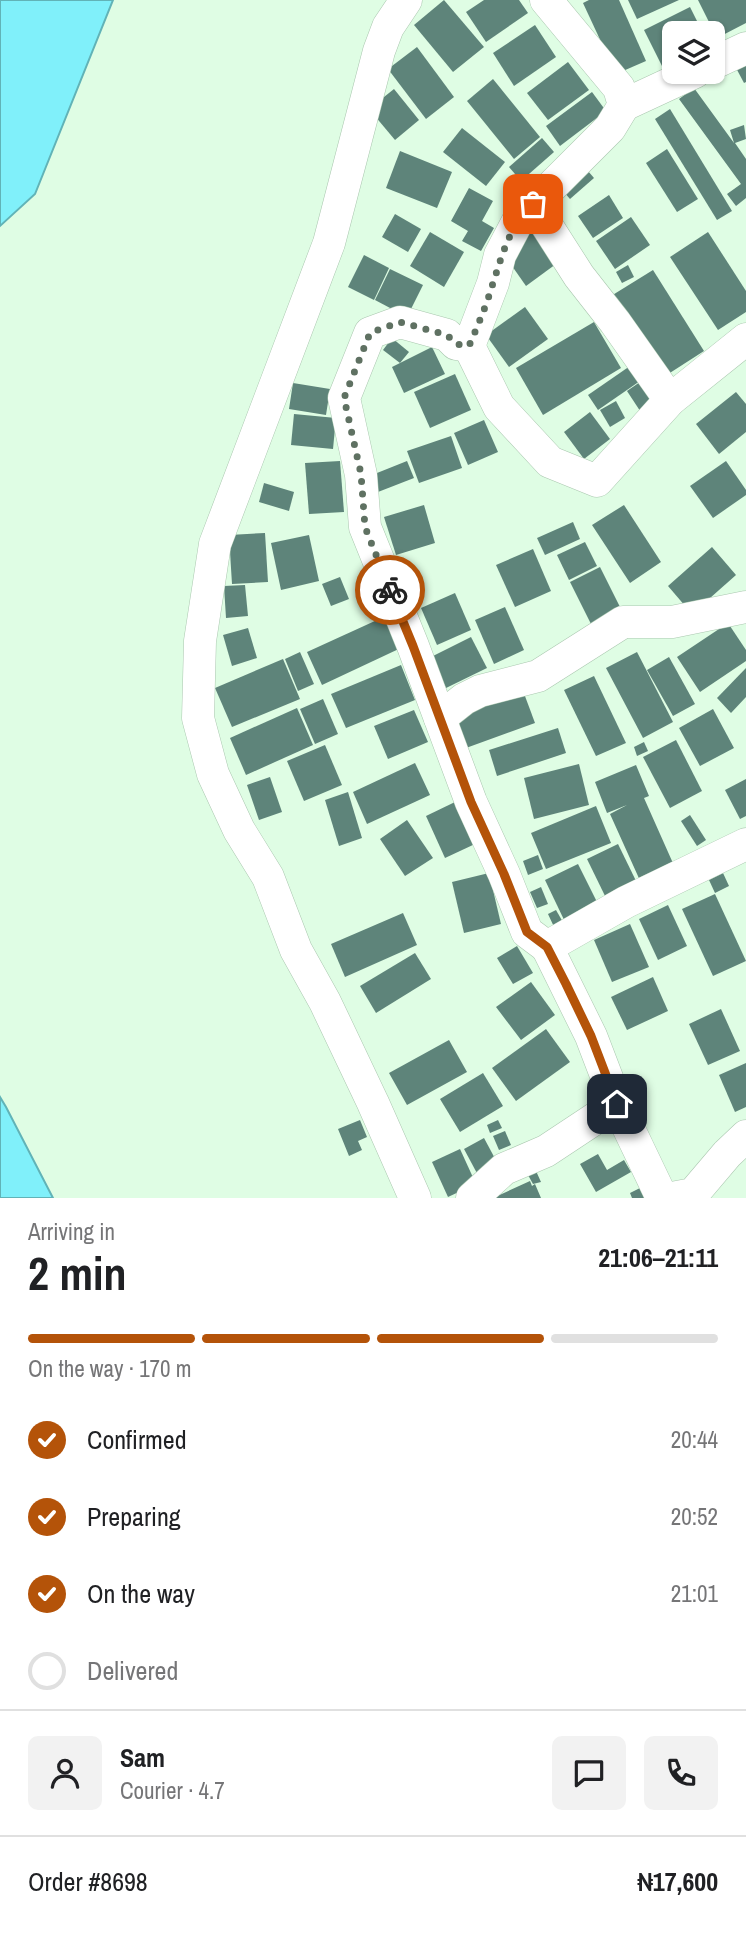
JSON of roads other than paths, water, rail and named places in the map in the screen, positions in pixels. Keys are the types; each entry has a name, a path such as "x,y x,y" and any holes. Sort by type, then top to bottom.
{"street":[{"path":"407,0 388,27 379,51 329,243 215,544 200,641 198,718 213,774 239,830 268,877 296,950 325,1002 415,1198"},
{"path":"546,0 619,88 624,105"},
{"path":"725,58 746,48"},
{"path":"669,84 624,105 610,128 519,219 507,240 494,283 469,346 499,407 550,462 597,481 670,400 746,339"},
{"path":"533,204 579,276 670,400"},
{"path":"469,346 456,344 447,335 400,322 370,333 344,398 361,474 365,527 471,802 527,932 547,947 591,1036 617,1104 662,1198"},
{"path":"440,718 464,699 480,691 538,676 623,622 672,622 746,607"},
{"path":"547,947 626,901 746,844"},
{"path":"472,1198 504,1169 547,1151 617,1104"},
{"path":"672,1198 693,1194 746,1136"}],"water":[{"path":"0,0 113,0 35,194 0,226"},
{"path":"0,1097 6,1107 53,1198 0,1198"}]}
